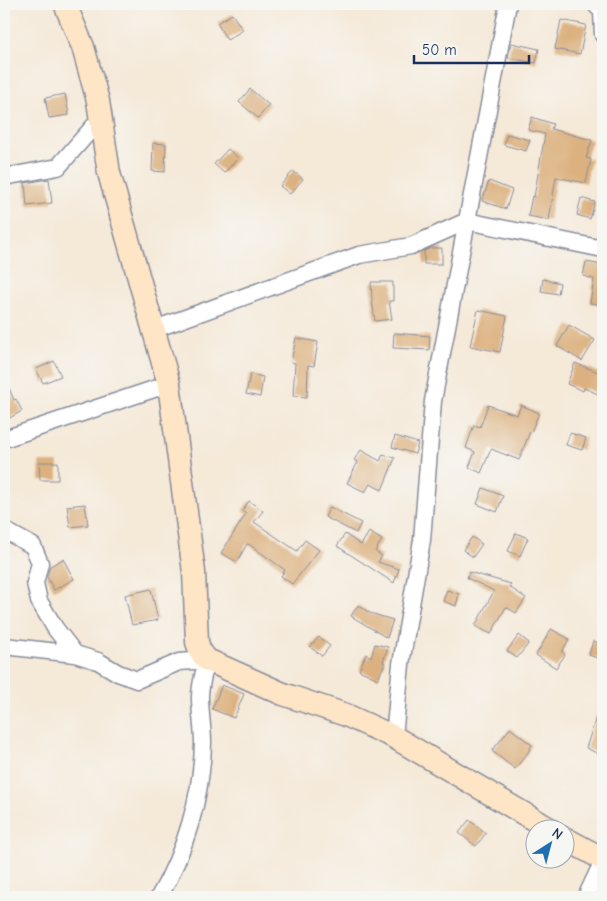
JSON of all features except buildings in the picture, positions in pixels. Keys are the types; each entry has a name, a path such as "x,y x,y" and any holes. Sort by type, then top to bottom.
{"street":[{"path":"65,4 83,47 98,100 109,173 169,384 194,572 197,642 200,651 207,660 282,694 346,715 394,737 531,818"},
{"path":"394,737 402,664 422,540 433,401 508,4"},
{"path":"595,4 602,11 603,35"},
{"path":"4,177 58,167 100,118"},
{"path":"154,329 359,255 411,246 467,221 603,249"},
{"path":"4,439 169,384"},
{"path":"4,530 33,546 40,563 35,583 39,601 55,628 75,654"},
{"path":"4,646 75,654 98,661 118,673 137,680 179,662 207,660"},
{"path":"158,897 170,877 188,830 199,782 203,743 200,696 207,660"},
{"path":"574,844 603,860 586,897"}]}
